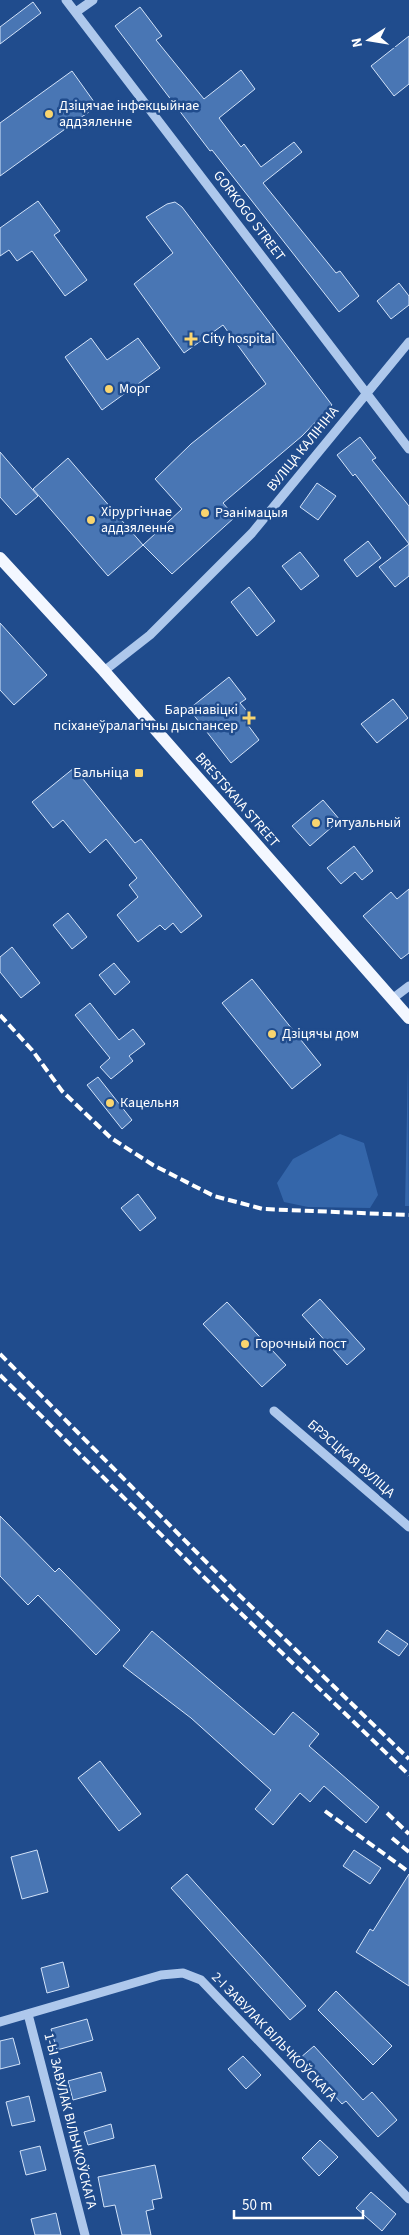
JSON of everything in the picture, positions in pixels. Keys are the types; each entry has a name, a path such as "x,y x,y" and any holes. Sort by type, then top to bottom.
{"main road":[{"name":"BRESTSKAIA STREET","path":"0,558 104,671 409,1018"}],"street":[{"name":"GORKOGO STREET","path":"66,0 409,449"},
{"path":"76,12 93,0"},
{"name":"ВУЛІЦА КАЛІНІНА","path":"104,671 150,635 252,533 409,342"},
{"path":"392,999 409,986"},
{"name":"БРЭСЦКАЯ ВУЛІЦА","path":"274,1412 409,1527"},
{"name":"2-І ЗАВУЛАК ВІЛЬЧКОЎСКАГА","path":"0,2022 161,1975 183,1973 201,1980 409,2199"},
{"name":"1-Ы ЗАВУЛАК ВІЛЬЧКОЎСКАГА","path":"28,2014 85,2235"}],"shaded area":[{"path":"408,1064 409,1206 405,1206"},
{"path":"340,1134 364,1143 378,1195 370,1208 308,1207 284,1202 277,1183 293,1159"}],"building":[{"path":"33,2 41,13 0,44 0,27"},
{"path":"140,7 162,36 156,40 204,99 241,70 255,89 219,118 241,147 244,144 261,167 294,142 302,152 263,183 336,273 340,271 359,296 339,312 212,150 210,151 115,26"},
{"path":"409,36 409,84 394,96 371,66"},
{"name":"Дзіцячае інфекцыйнае аддзяленне","path":"72,71 97,106 0,176 0,123"},
{"path":"38,201 60,231 54,235 87,280 65,296 32,251 17,261 9,250 0,256 0,228"},
{"path":"175,202 182,207 332,405 302,436 223,503 235,517 172,574 143,545 182,509 155,479 191,444 266,384 223,325 184,353 134,284 173,253 146,217 167,204"},
{"path":"399,283 409,296 409,305 391,319 377,301"},
{"name":"Морг","path":"91,338 107,360 138,338 160,368 102,410 65,357"},
{"path":"360,437 376,458 372,460 409,506 409,544 355,474 353,476 337,455"},
{"path":"0,452 38,496 16,515 0,497"},
{"name":"Хірургічнае аддзяленне","path":"68,458 143,545 108,576 33,489"},
{"path":"317,483 336,496 318,520 300,507"},
{"path":"368,541 381,558 357,577 344,560"},
{"path":"409,544 409,576 395,587 379,567"},
{"path":"300,552 319,576 301,590 282,566"},
{"path":"249,587 275,621 257,636 231,602"},
{"path":"0,623 47,675 14,705 0,690"},
{"path":"229,677 246,699 240,703 251,716 245,721 259,740 231,763 189,709"},
{"path":"393,699 408,718 377,743 361,724"},
{"path":"74,768 135,843 141,839 202,916 181,933 173,923 165,930 160,925 138,942 117,915 138,897 129,885 137,878 106,839 90,853 63,820 53,828 32,802"},
{"name":"Ритуальный","path":"323,800 340,820 310,846 292,826"},
{"path":"354,846 373,871 362,880 355,872 341,884 327,868"},
{"path":"409,889 409,953 401,959 363,916 391,892 397,899"},
{"path":"68,913 87,937 72,949 53,925"},
{"path":"12,947 40,983 21,998 0,972 0,957"},
{"path":"114,963 130,982 115,995 99,975"},
{"name":"Дзіцячы дом","path":"252,979 321,1065 292,1089 222,1003"},
{"path":"90,1003 119,1040 133,1029 145,1044 129,1056 133,1061 111,1079 100,1067 110,1058 75,1015"},
{"name":"Кацельня","path":"98,1077 132,1120 122,1129 87,1085"},
{"path":"138,1194 156,1218 140,1231 121,1208"},
{"path":"320,1299 365,1349 347,1365 302,1315"},
{"name":"Горочный пост","path":"227,1302 286,1365 262,1387 203,1324"},
{"path":"0,1516 55,1572 59,1568 120,1630 96,1655 38,1595 28,1605 0,1576"},
{"path":"387,1630 408,1644 399,1656 378,1642"},
{"path":"152,1631 274,1735 293,1712 319,1734 309,1746 379,1807 366,1823 324,1786 310,1802 300,1793 273,1825 255,1809 271,1790 191,1718 123,1666"},
{"path":"100,1761 141,1814 119,1831 78,1778"},
{"path":"37,1850 48,1892 22,1899 11,1857"},
{"path":"354,1850 381,1868 370,1884 343,1866"},
{"path":"187,1874 306,2006 290,2020 171,1888"},
{"path":"409,1874 409,1986 356,1952 370,1929 373,1931"},
{"path":"63,1962 69,1987 47,1993 41,1968"},
{"path":"336,1991 392,2046 373,2065 318,2010"},
{"path":"87,2019 93,2040 57,2050 51,2029"},
{"path":"13,2038 20,2064 0,2069 0,2041"},
{"path":"314,2046 363,2100 372,2092 397,2120 378,2137 346,2101 342,2104 300,2058"},
{"path":"243,2056 261,2075 246,2089 228,2069"},
{"path":"101,2072 106,2091 73,2100 68,2081"},
{"path":"29,2096 35,2121 12,2126 6,2102"},
{"path":"111,2124 114,2138 88,2145 84,2132"},
{"path":"320,2140 338,2157 319,2176 302,2158"},
{"path":"40,2146 46,2170 26,2175 20,2151"},
{"path":"155,2165 162,2198 152,2200 154,2209 146,2211 151,2235 122,2235 115,2205 104,2207 98,2177"},
{"path":"371,2192 396,2214 382,2231 356,2208"},
{"path":"56,2213 61,2235 35,2235 31,2219"}],"railway":[{"path":"0,1015 32,1050 62,1091 111,1138 153,1165 214,1196 263,1209 409,1215"},
{"path":"0,1354 235,1591 409,1759"},
{"path":"0,1375 227,1600 409,1775"},
{"path":"325,1811 409,1872"},
{"path":"387,1813 409,1834"},
{"path":"392,1838 409,1852"}],"place":[{"name":"Дзіцячае інфекцыйнае аддзяленне","path":"49,114"},
{"name":"City hospital","path":"191,339"},
{"name":"Морг","path":"109,389"},
{"name":"Рэанімацыя","path":"205,513"},
{"name":"Хірургічнае аддзяленне","path":"91,520"},
{"name":"Баранавіцкі псіханеўралагічны дыспансер","path":"249,718"},
{"name":"Бальніца","path":"139,773"},
{"name":"Ритуальный","path":"316,823"},
{"name":"Дзіцячы дом","path":"272,1034"},
{"name":"Кацельня","path":"110,1103"},
{"name":"Горочный пост","path":"245,1344"}]}
